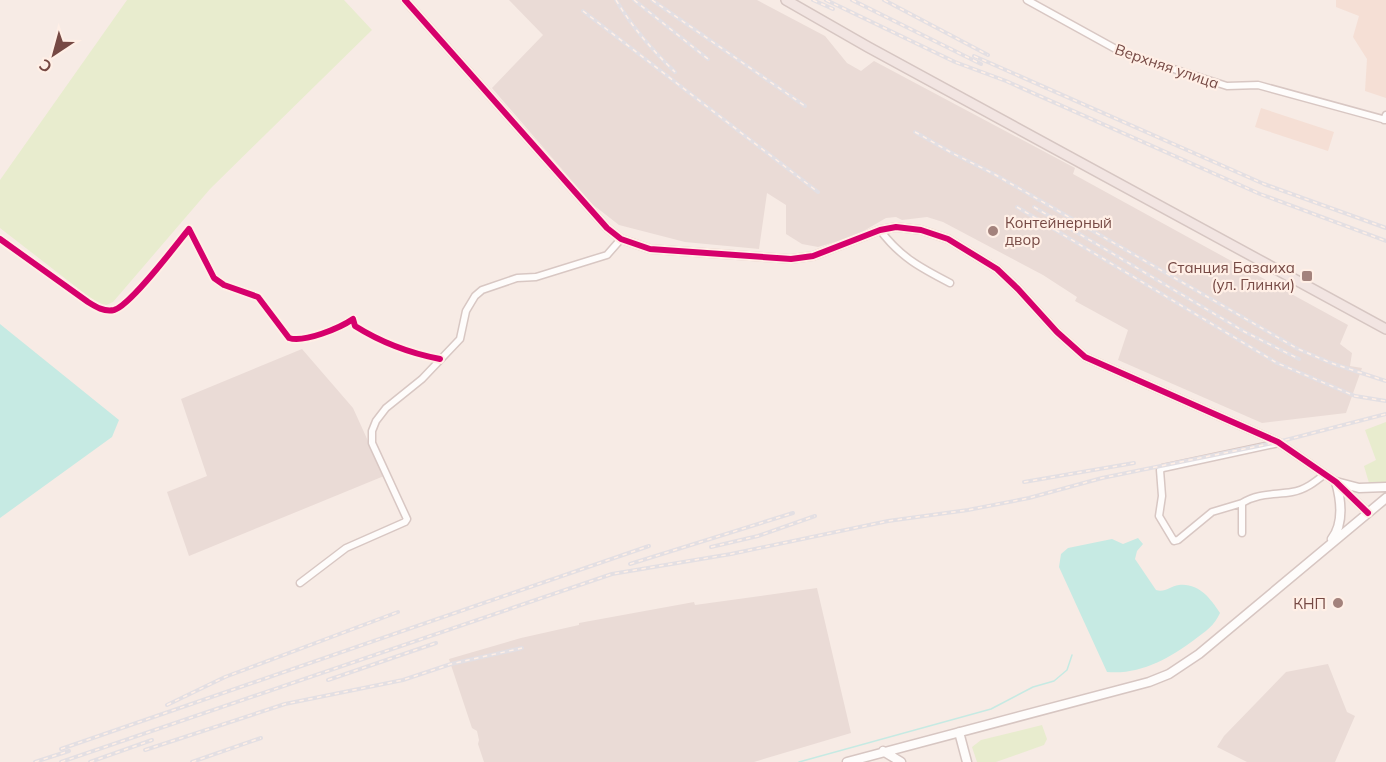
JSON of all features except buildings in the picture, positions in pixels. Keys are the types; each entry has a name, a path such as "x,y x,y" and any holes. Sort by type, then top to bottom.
{"highway":[{"path":"786,0 1386,329"}],"main road":[{"path":"1326,547 1339,527 1339,498 1336,482 1359,488 1386,487"},
{"path":"847,762 1139,685 1169,674 1199,654 1386,498"},
{"path":"959,732 968,762"},
{"path":"883,752 901,762"}],"street":[{"path":"405,0 607,228 621,239 650,249 791,259 813,256 896,226 921,230 948,239 997,269 1057,332 1085,357 1280,443 1336,482 1368,513"},
{"name":"Верхняя улица","path":"1027,0 1123,53 1227,86 1258,85 1385,118"},
{"path":"0,239 97,308 112,311 126,303 189,229 214,278 224,285 258,297 289,338 299,339 342,327 353,320 355,326 384,343 413,354 440,359"},
{"path":"880,230 893,248 923,269 950,283"},
{"path":"300,584 346,548 405,522 407,519 372,443 372,431 386,408 422,379 460,339 466,310 475,296 482,290 518,278 536,277 608,255 621,239"},
{"path":"1280,443 1160,470 1162,496 1159,516 1174,541 1212,512 1242,503 1256,495 1297,490 1314,483 1325,474"},
{"path":"1242,503 1242,533"}],"shaded area":[{"path":"509,0 757,0 825,36 847,63 861,71 874,61 1075,168 1073,174 1348,325 1340,344 1352,353 1350,366 1362,368 1346,413 1262,423 1118,360 1128,330 1075,301 1077,297 1043,275 943,222 927,217 902,220 896,217 886,218 855,236 818,247 802,244 786,234 786,205 767,193 759,249 685,242 619,225 592,204 492,88 543,35"},
{"path":"1336,0 1386,0 1386,98 1365,91 1367,59 1353,37 1359,16 1336,7"},
{"path":"1261,108 1334,132 1328,151 1255,127"},
{"path":"302,349 353,408 384,476 189,556 167,492 207,476 181,399"},
{"path":"817,588 851,733 754,762 484,762 478,744 477,731 472,728 449,659 521,638 579,625 579,623 694,602 695,605"},
{"path":"1328,664 1347,712 1355,716 1335,762 1247,762 1217,747 1224,736 1286,672"}],"green space":[{"path":"127,0 344,0 372,30 210,189 113,302 102,307 0,228 0,180"},
{"path":"1386,422 1386,484 1369,483 1364,466 1376,460 1365,430"},
{"path":"1042,725 1047,739 1044,745 996,762 977,762 972,747 981,740"}],"water":[{"path":"0,324 119,420 112,437 0,518"},
{"path":"1138,538 1143,544 1137,551 1135,559 1156,590 1162,591 1179,585 1192,586 1208,597 1220,613 1206,631 1164,659 1131,671 1107,672 1059,567 1061,554 1068,548 1112,539 1123,544"}],"waterway":[{"path":"799,762 991,709 1033,687 1054,681 1067,670 1072,655"}],"railway":[{"path":"616,0 643,38 675,72"},
{"path":"634,0 708,59"},
{"path":"652,0 805,106"},
{"path":"813,0 833,9"},
{"path":"826,0 955,62 1006,81 1260,194 1386,241"},
{"path":"852,0 981,64"},
{"path":"884,0 988,55"},
{"path":"583,11 818,192"},
{"path":"974,56 1264,184 1386,228"},
{"path":"915,132 994,174 1298,349 1331,363 1386,381"},
{"path":"1017,207 1277,363 1355,396 1386,401"},
{"path":"1034,207 1245,332 1299,359"},
{"path":"61,762 612,574 731,554 888,521 968,510 1029,498 1102,478 1278,442 1386,414"},
{"path":"1024,482 1134,463"},
{"path":"630,564 793,513"},
{"path":"711,547 758,536 815,516"},
{"path":"61,749 649,546"},
{"path":"167,705 225,677 398,612"},
{"path":"328,680 436,643"},
{"path":"145,750 285,704 403,680 451,664 522,648"},
{"path":"192,762 261,738"},
{"path":"90,762 152,740"},
{"path":"35,762 69,751"}],"cycle path":[{"path":"405,0 607,228 621,239 650,249 791,259 813,256 880,230 896,227 921,230 948,239 997,269 1057,332 1085,357 1278,442 1336,482 1368,513"},
{"path":"0,239 88,302 100,309 114,310 131,298 189,229 214,278 224,285 258,297 289,338 312,337 353,319 355,326 386,342 417,354 440,359"}],"place":[{"name":"Контейнерный двор","path":"993,231"},
{"name":"Станция Базаиха (ул. Глинки)","path":"1307,276"},
{"name":"КНП","path":"1338,603"}]}
